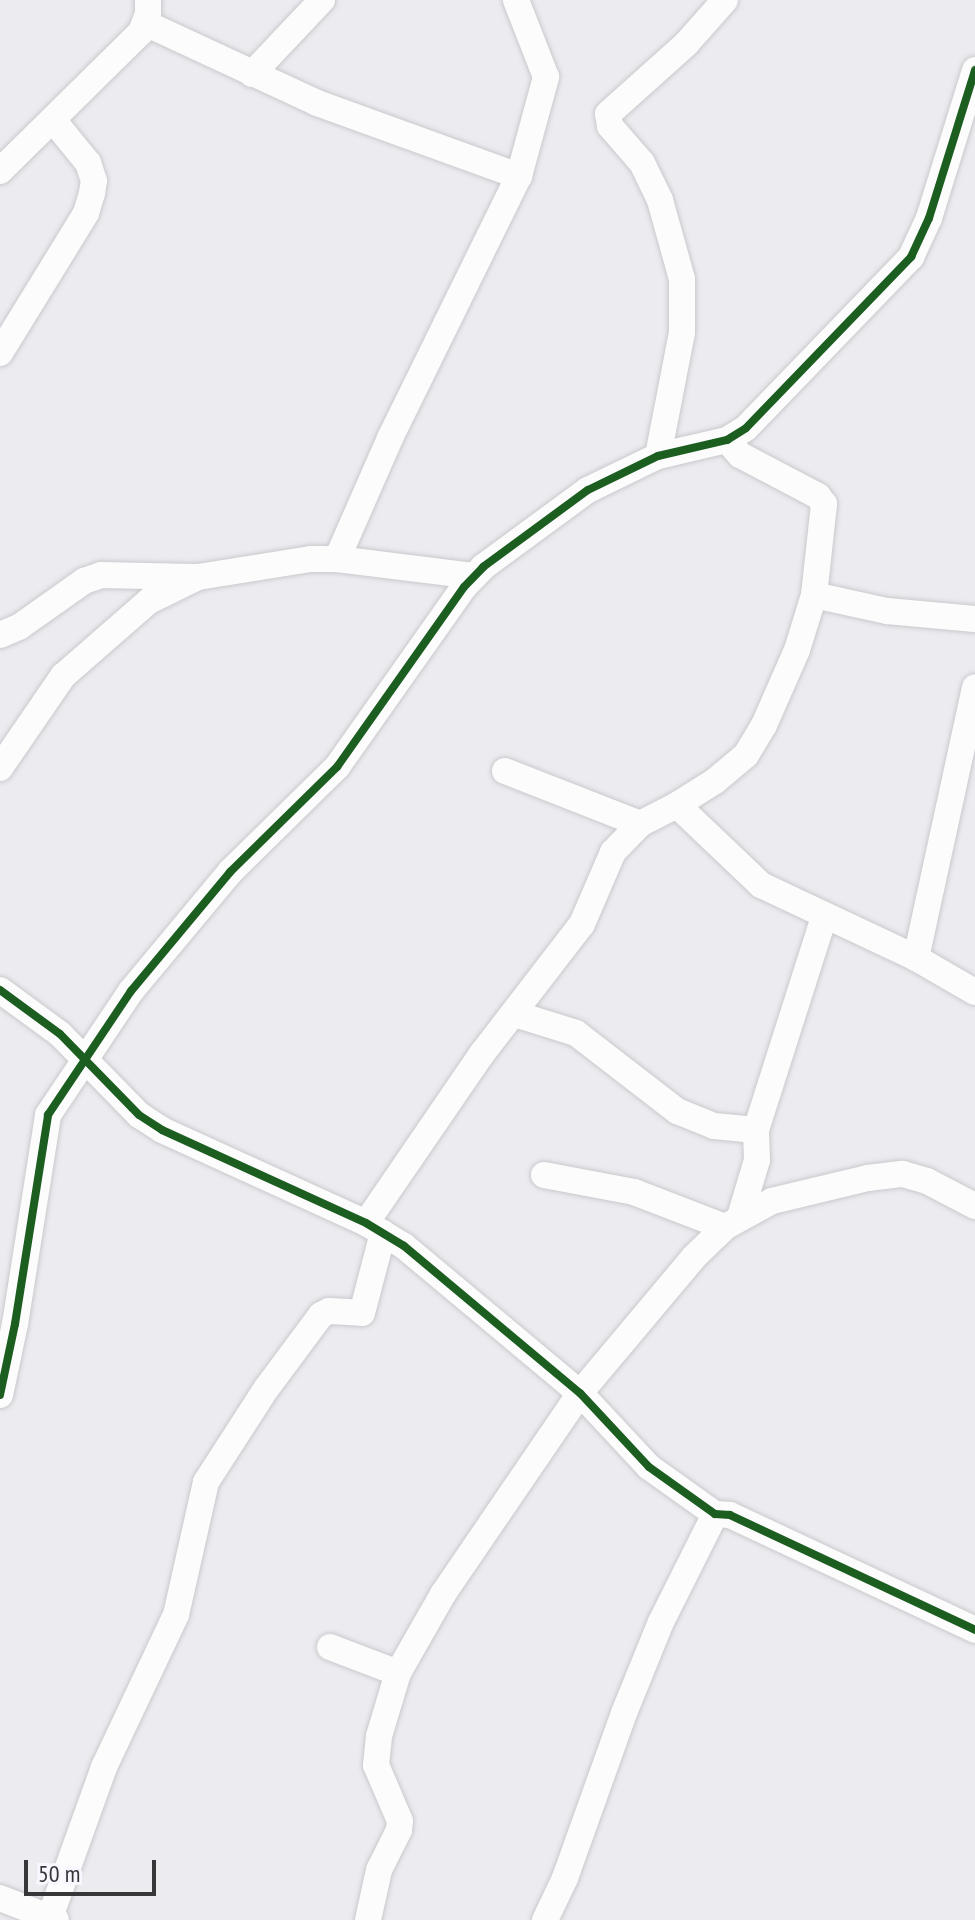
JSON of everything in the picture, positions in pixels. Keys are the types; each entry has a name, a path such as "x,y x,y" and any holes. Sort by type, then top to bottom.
{"street":[{"path":"252,74 322,0"},
{"path":"337,559 383,452 519,176 546,77 516,0"},
{"path":"658,456 682,332 682,279 660,200 642,163 610,126 608,114 687,43 725,0"},
{"path":"0,171 53,120 146,12 252,74 317,103 519,176"},
{"path":"0,1395 15,1324 42,1133 48,1115 131,991 204,902 337,767 473,576 588,490 658,456 727,440 746,428 911,257 929,218 975,70"},
{"path":"0,353 86,213 92,193 94,181 88,163 53,120"},
{"path":"0,1898 52,1919 86,1811 133,1699 176,1615 206,1482 266,1389 321,1315 329,1311 362,1313 374,1228 481,1055 582,924 613,852 640,824 715,781 746,755 764,725 797,650 814,595 824,504 818,496 740,455 727,440"},
{"path":"0,635 19,627 84,581 101,575 198,577 311,559 337,559 473,576"},
{"path":"0,768 63,676 149,601 198,577"},
{"path":"814,595 887,611 975,619"},
{"path":"916,958 975,687"},
{"path":"505,771 640,824"},
{"path":"677,805 761,885 916,958 975,992"},
{"path":"732,1222 757,1160 756,1130 824,917"},
{"path":"0,990 60,1034 139,1115 162,1130 374,1228 503,1326 580,1393 649,1467 715,1514 730,1515 975,1630"},
{"path":"515,1014 576,1033 677,1111 714,1126 756,1130"},
{"path":"368,1920 379,1870 399,1830 400,1821 376,1765 379,1736 398,1673 443,1594 580,1393 694,1257 732,1222 772,1201 808,1190 903,1174 927,1181 975,1206"},
{"path":"544,1175 634,1192 732,1222"},
{"path":"545,1920 565,1878 656,1635 715,1514"},
{"path":"330,1647 398,1673"}],"cycle path":[{"path":"0,1395 15,1324 48,1115 131,991 230,872 337,767 464,587 483,567 588,490 658,456 727,440 746,428 911,257 929,218 975,70"},
{"path":"0,990 60,1034 139,1115 162,1130 366,1223 404,1246 580,1393 649,1467 715,1514 730,1515 975,1630"}]}
